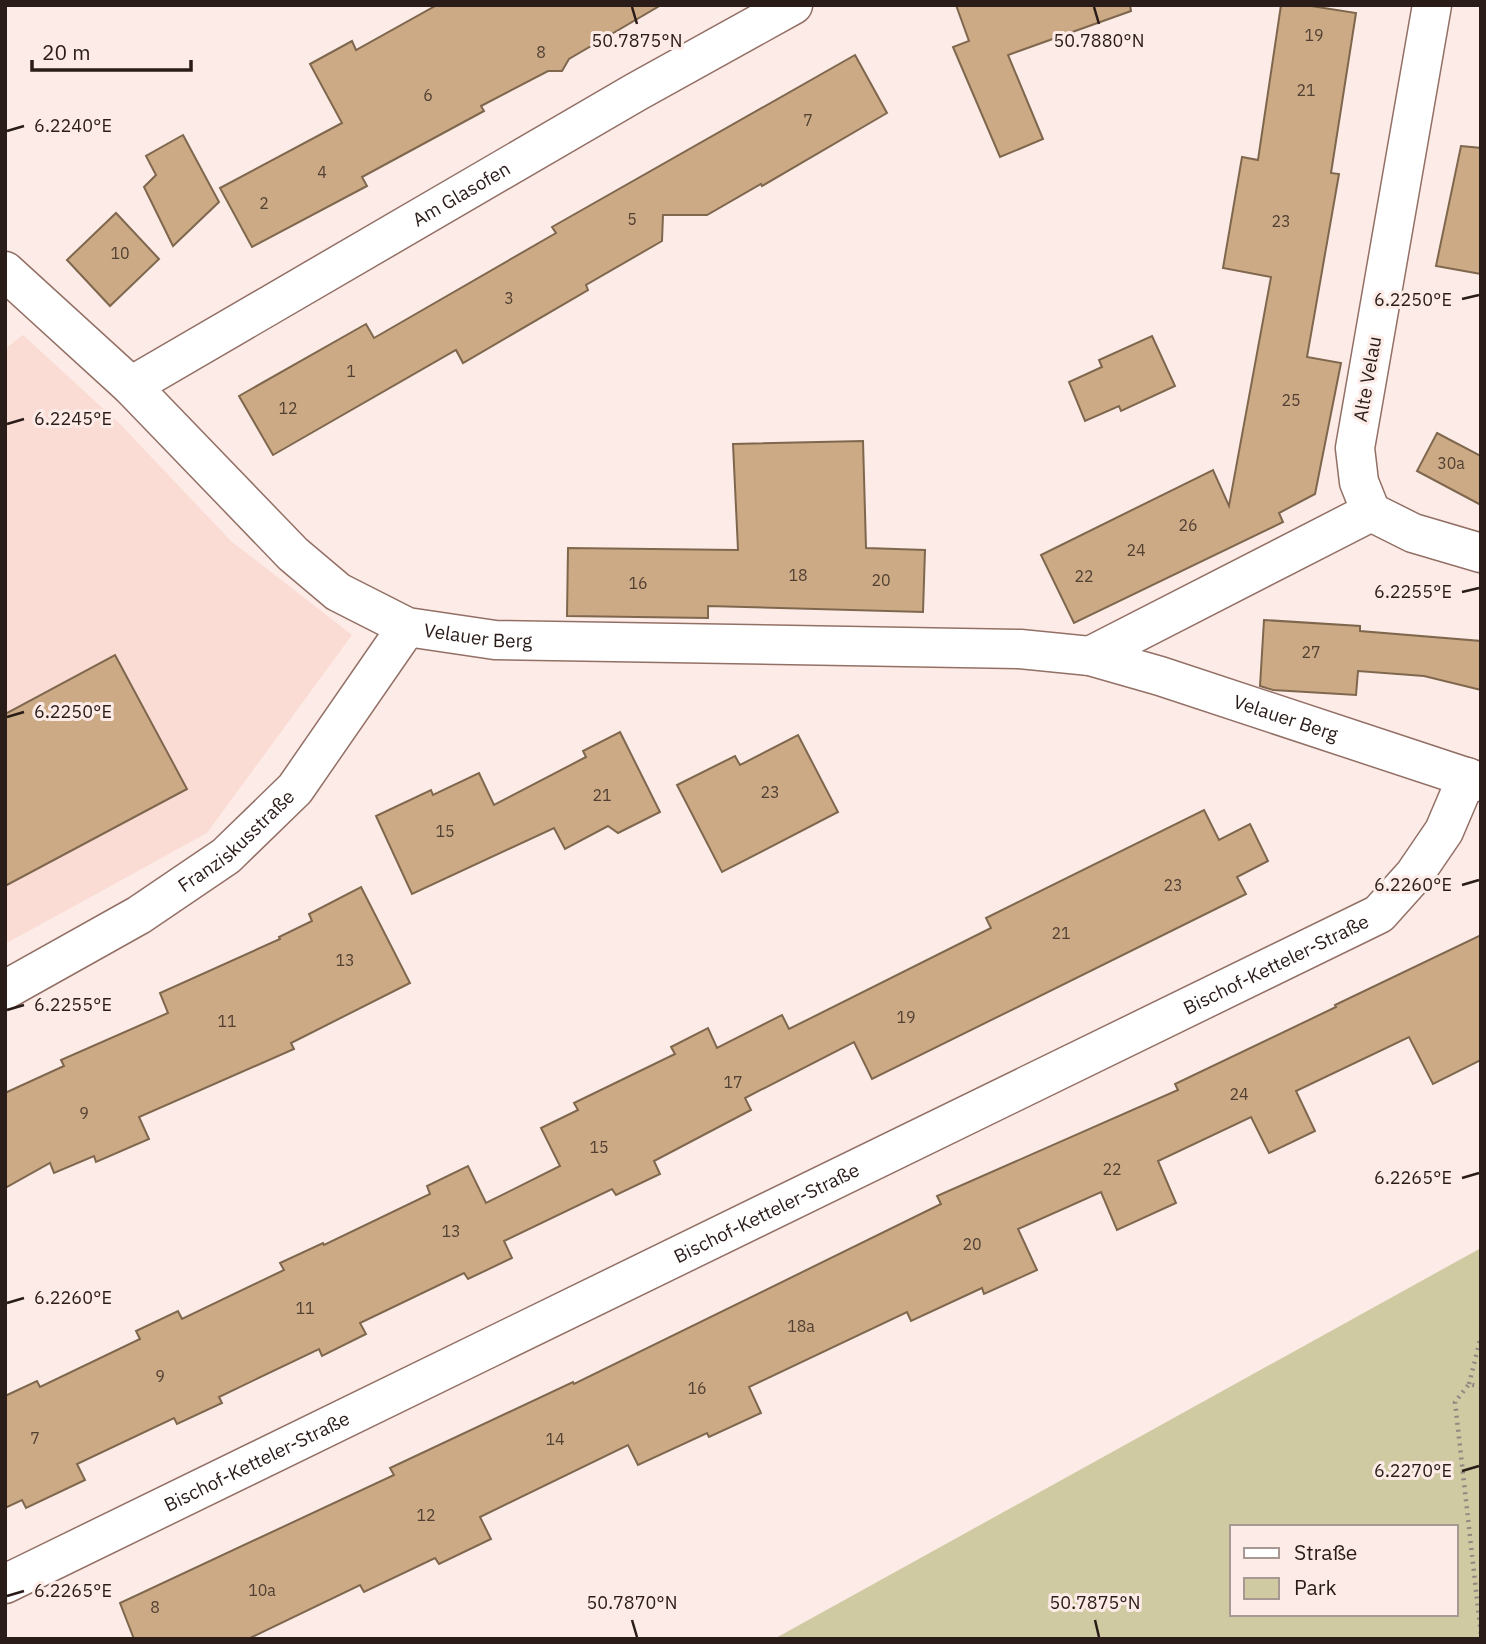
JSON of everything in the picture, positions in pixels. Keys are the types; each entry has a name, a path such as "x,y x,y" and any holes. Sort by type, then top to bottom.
{"street":[{"name":"Am Glasofen","path":"131,386 636,92 793,5"},
{"name":"Alte Velau","path":"1371,512 1359,482 1354,448 1432,5"},
{"name":"Velauer Berg","path":"5,271 131,386 293,554 338,592 407,627 495,640 1020,649 1090,656 1160,676 1474,780"},
{"path":"1090,656 1371,512 1413,533 1481,553"},
{"name":"Franziskusstraße","path":"5,990 139,915 226,856 295,789 407,627"},
{"name":"Bischof-Ketteler-Straße","path":"5,1584 1379,914 1414,875 1474,780"}],"path":[{"path":"1481,1336 1469,1384 1454,1402 1481,1636"},
{"path":"1469,1384 1481,1387"}],"shaded area":[{"path":"23,335 121,425 231,541 352,635 207,833 5,944 5,349"}],"green space":[{"path":"1481,1248 1481,1639 774,1639"}],"building":[{"path":"437,5 661,5 569,59 562,71 548,71 481,106 484,111 362,177 367,186 252,247 220,188 342,123 310,64 352,41 356,50"},
{"path":"956,5 1130,5 1131,11 1008,55 1043,139 1000,157 953,47 969,41"},
{"path":"1281,5 1305,5 1356,13 1331,173 1339,174 1307,357 1341,363 1315,494 1279,513 1283,522 1074,623 1041,555 1213,470 1229,506 1271,277 1223,268 1242,157 1258,160"},
{"path":"855,55 887,113 707,215 663,215 662,241 586,285 588,290 463,363 456,350 273,455 239,396 366,324 374,338 556,233 552,227"},
{"path":"183,135 219,202 173,246 144,187 156,175 146,156"},
{"path":"1461,146 1481,148 1481,274 1436,266"},
{"path":"116,213 159,259 110,306 67,260"},
{"path":"1152,336 1175,386 1121,411 1119,406 1085,421 1069,382 1102,367 1099,360"},
{"path":"1437,433 1481,456 1481,505 1417,471"},
{"path":"863,441 866,548 925,550 923,612 708,606 708,618 567,616 568,548 738,550 733,444"},
{"path":"1264,620 1360,626 1360,631 1481,641 1481,690 1424,676 1358,671 1356,695 1273,690 1260,686"},
{"path":"115,655 187,789 5,886 5,714"},
{"path":"620,732 660,812 618,833 608,826 565,849 554,828 412,894 376,816 431,790 433,795 479,773 494,805 586,757 583,751"},
{"path":"798,735 838,812 722,872 677,785 735,756 740,765"},
{"path":"1204,810 1219,840 1250,824 1268,861 1237,877 1246,894 872,1079 854,1042 745,1098 751,1110 654,1161 660,1174 616,1195 612,1189 504,1241 512,1258 468,1279 464,1273 360,1323 366,1334 322,1356 319,1349 219,1397 222,1403 177,1424 174,1418 77,1464 85,1480 26,1508 22,1500 5,1508 5,1396 37,1381 40,1387 140,1339 136,1331 178,1311 182,1319 284,1270 280,1263 430,1194 427,1186 468,1166 486,1203 560,1166 541,1128 578,1110 574,1103 675,1054 671,1047 708,1028 717,1048 782,1015 789,1029 991,928 986,918"},
{"path":"361,887 410,983 291,1043 294,1049 139,1117 149,1139 96,1162 94,1156 54,1173 50,1163 5,1188 5,1093 64,1066 61,1060 168,1013 160,993 280,939 279,937 312,921 309,914"},
{"path":"1481,935 1481,1060 1433,1084 1409,1037 1296,1091 1315,1131 1269,1153 1251,1117 1158,1161 1176,1203 1117,1230 1101,1192 1018,1229 1037,1270 984,1294 982,1288 911,1321 907,1312 749,1387 761,1413 709,1437 707,1433 638,1465 628,1445 480,1517 491,1539 439,1564 435,1558 364,1592 360,1585 248,1639 134,1639 120,1603 394,1475 390,1468 573,1382 574,1384 941,1204 937,1196 1178,1090 1175,1084"}]}
